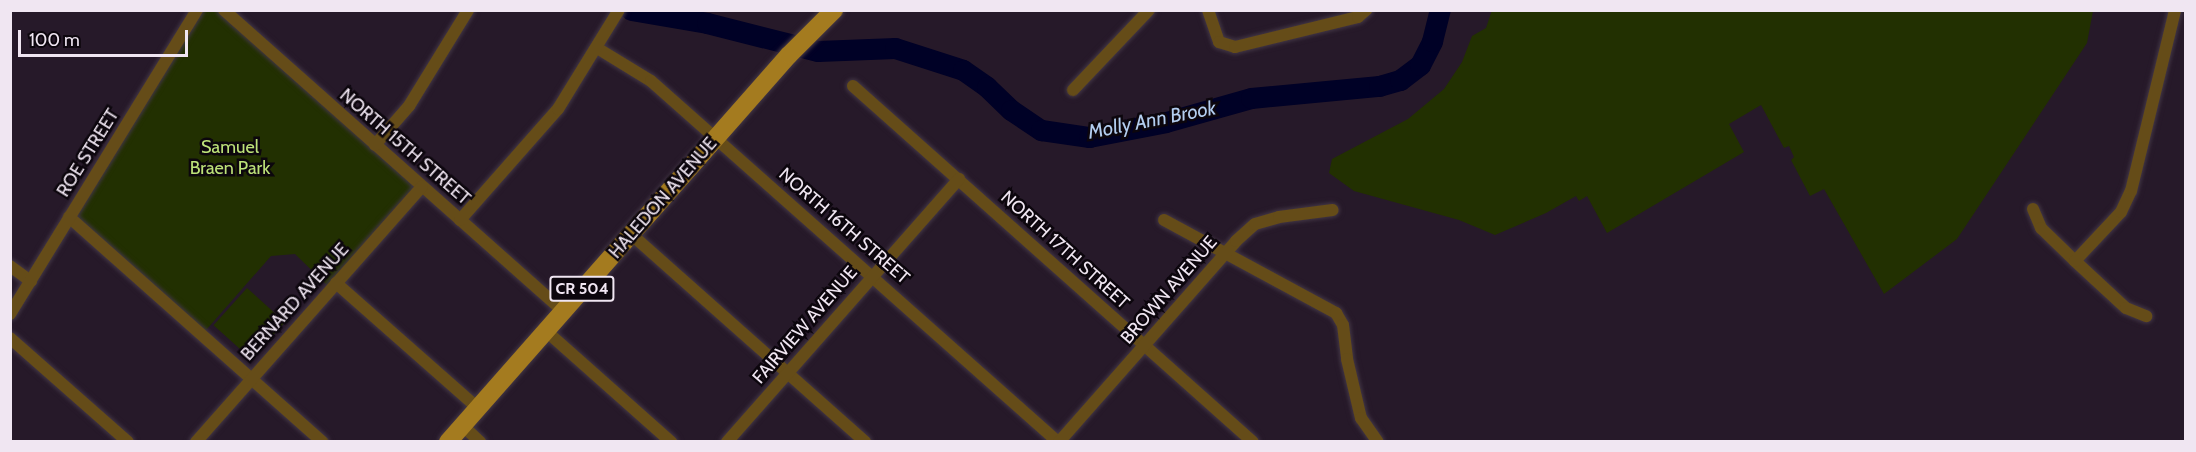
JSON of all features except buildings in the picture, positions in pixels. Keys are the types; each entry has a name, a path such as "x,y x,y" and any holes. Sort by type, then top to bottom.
{"main road":[{"name":"HALEDON AVENUE","path":"448,441 789,55 834,10"}],"street":[{"name":"ROE STREET","path":"10,314 197,10"},
{"name":"NORTH 15TH STREET","path":"224,10 562,310"},
{"path":"375,145 410,106 468,10"},
{"path":"1073,90 1149,10"},
{"path":"1208,10 1219,42 1235,47 1358,17 1366,10"},
{"path":"2075,261 2116,218 2131,191 2175,10"},
{"path":"460,220 558,109 616,15"},
{"name":"NORTH 16TH STREET","path":"597,48 651,81 1059,441"},
{"name":"NORTH 17TH STREET","path":"853,86 1253,441"},
{"name":"FAIRVIEW AVENUE","path":"727,441 959,179"},
{"name":"BERNARD AVENUE","path":"196,441 422,187"},
{"path":"2033,209 2041,228 2075,261 2126,308 2146,316"},
{"name":"BROWN AVENUE","path":"1059,441 1225,253 1256,224 1279,217 1333,210"},
{"path":"69,217 322,441"},
{"path":"1164,220 1336,313 1341,318 1361,418 1378,441"},
{"path":"631,234 865,441"},
{"path":"10,266 31,281"},
{"path":"336,283 478,408"},
{"path":"545,330 671,441"},
{"path":"10,338 128,441"},
{"path":"462,425 480,441"}],"green space":[{"path":"1492,10 2093,11 2087,43 1957,239 1884,294 1824,189 1810,196 1791,160 1794,157 1789,146 1784,148 1761,105 1729,124 1744,152 1607,233 1587,196 1579,201 1576,196 1546,213 1495,235 1459,220 1354,191 1329,173 1332,159 1408,119 1444,89 1462,62 1472,36 1486,28"},
{"name":"Samuel Braen Park","path":"197,11 223,11 423,187 331,289 295,254 271,256 200,337 68,220"},
{"path":"247,288 285,322 251,359 214,325"}],"waterway":[{"name":"Molly Ann Brook","path":"631,10 707,23 818,51 895,48 963,70 987,87 1011,110 1041,130 1089,137 1166,122 1251,98 1379,86 1400,80 1420,65 1432,41 1440,10"}]}
